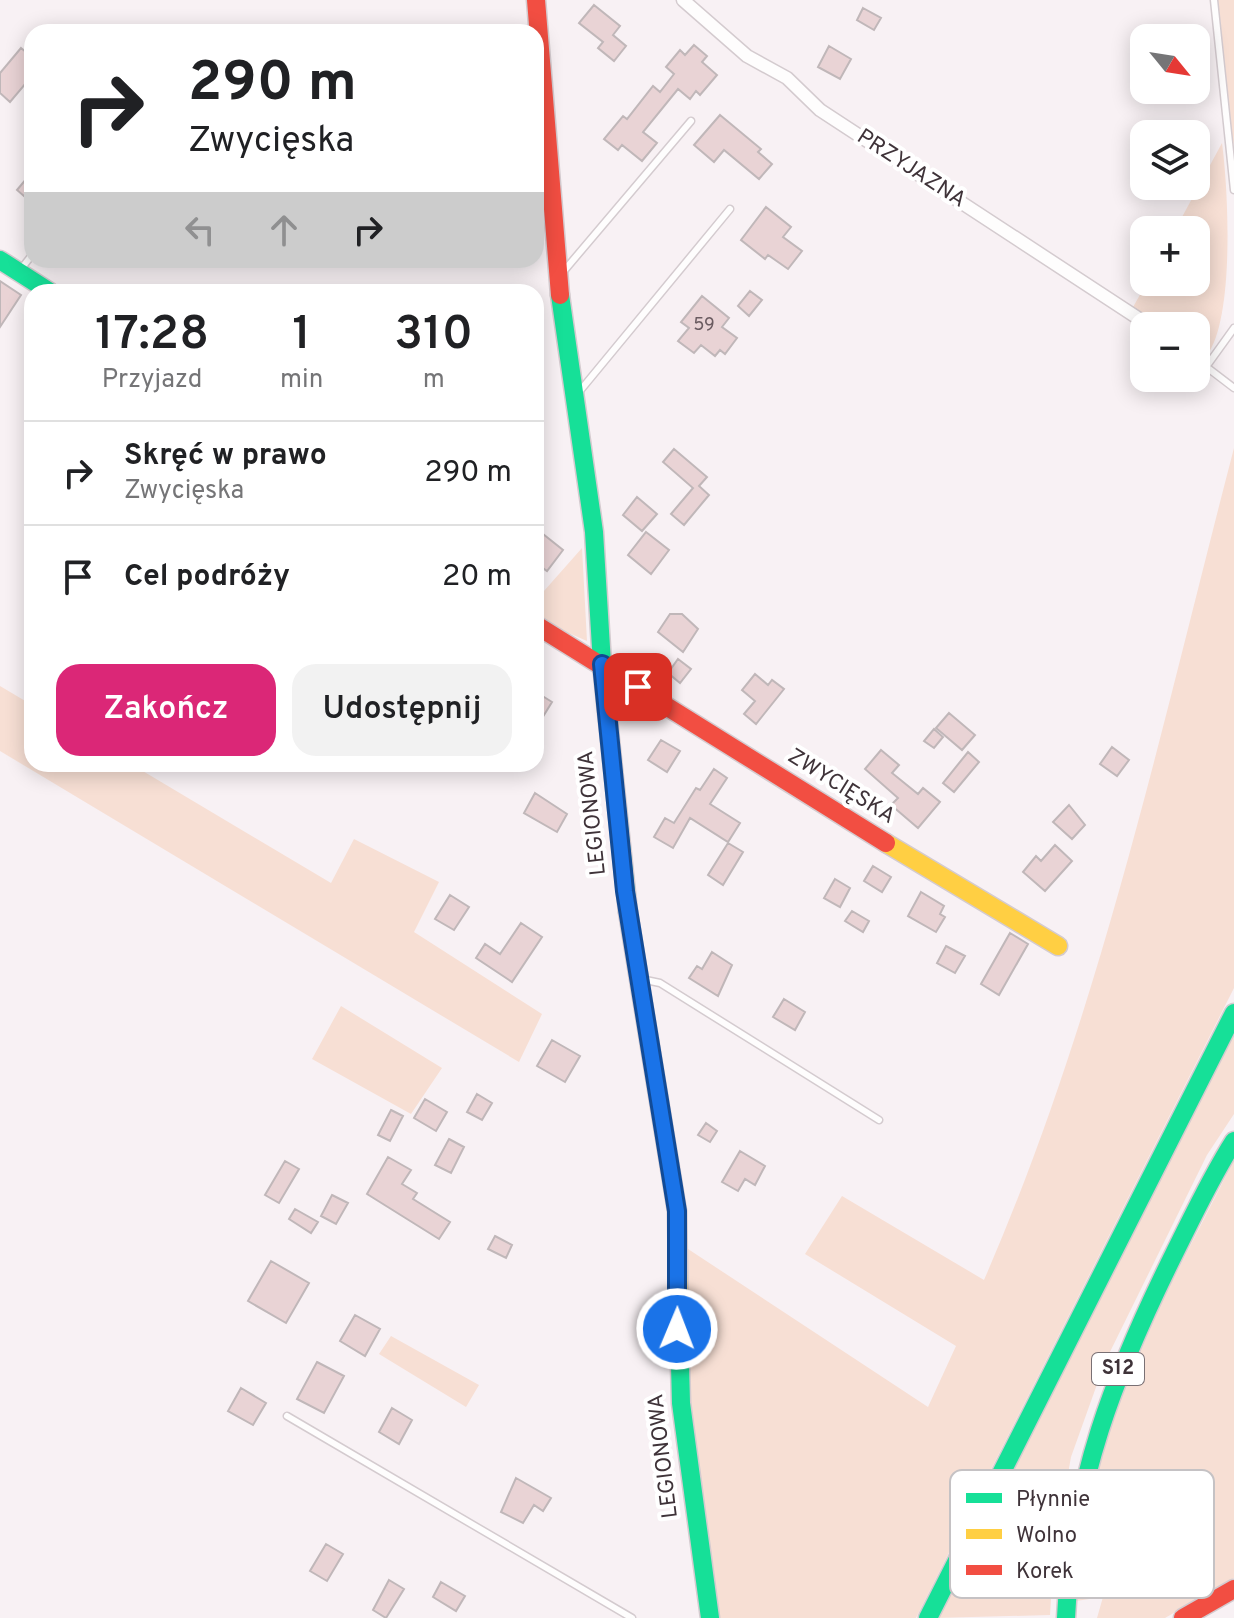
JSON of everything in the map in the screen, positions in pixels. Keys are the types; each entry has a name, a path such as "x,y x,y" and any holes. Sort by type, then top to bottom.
{"main road":[{"name":"LEGIONOWA","path":"536,0 538,24"},
{"name":"LEGIONOWA","path":"544,101 558,278 577,394 594,532 602,664 638,978 677,1211 681,1403 710,1618"},
{"path":"0,260 38,284"},
{"name":"ZWYCIĘSKA","path":"544,630 821,804 1058,946"},
{"path":"1003,1470 1234,1013"},
{"name":"S12","path":"1085,1470 1096,1425 1141,1322 1234,1141"},
{"path":"928,1618 950,1575"},
{"path":"1183,1618 1234,1589"},
{"name":"S12","path":"1066,1618 1067,1598"}],"street":[{"name":"PRZYJAZNA","path":"683,0 747,56 787,78 820,110 1130,313"}],"lane":[{"path":"1214,0 1234,190"},
{"path":"558,278 691,121"},
{"path":"577,394 730,209"},
{"path":"19,272 24,265"},
{"path":"1210,361 1234,328"},
{"path":"1210,370 1234,388"},
{"path":"638,978 660,983 879,1120"},
{"path":"287,1416 632,1618"}],"shaded area":[{"path":"1214,0 1234,0 1234,149 1233,140 1226,135"},
{"path":"1222,143 1227,255 1222,314 1210,349 1210,312 1135,312 1132,309 1139,296 1210,296 1210,216 1183,216 1191,200 1210,200 1210,165"},
{"path":"1234,448 1234,988 991,1470 950,1470 950,1551 916,1618 718,1618 693,1455 685,1342 685,1247 928,1407 956,1346 805,1254 842,1196 984,1280 1062,1077 1095,974 1153,764"},
{"path":"582,548 587,641 544,622 544,591"},
{"path":"0,686 24,700 24,765 0,751"},
{"path":"35,772 144,772 331,883 354,839 439,882 414,932 542,1014 519,1062"},
{"path":"341,1006 442,1068 411,1114 312,1059"},
{"path":"1234,1027 1234,1114 1207,1155 1105,1362 1069,1470 1010,1470"},
{"path":"1234,1160 1234,1578 1214,1590 1214,1470 1096,1470 1104,1435 1164,1297"},
{"path":"391,1336 479,1385 466,1407 379,1354"},
{"path":"950,1588 950,1598 1051,1598 1050,1615 935,1618"},
{"path":"1103,1598 1200,1598 1165,1618 1097,1618"}],"building":[{"path":"594,5 620,26 613,35 626,46 614,61 598,48 603,42 579,23"},
{"path":"863,8 881,18 874,30 857,20"},
{"path":"694,45 707,56 702,62 717,75 700,95 696,91 690,99 678,89 643,132 657,143 642,161 622,145 618,150 604,139 623,116 627,119 653,86 660,92 674,74 666,67 680,50 685,55"},
{"path":"829,46 851,59 840,79 818,67"},
{"path":"21,48 24,50 24,85 10,102 0,93 0,73"},
{"path":"720,115 761,149 758,152 772,164 759,179 724,150 714,162 694,145"},
{"path":"24,182 24,196 17,190"},
{"path":"766,207 791,227 783,237 802,251 788,269 768,255 765,259 741,240"},
{"path":"0,281 21,295 0,327"},
{"path":"750,291 762,300 749,316 738,306"},
{"path":"702,296 729,318 722,327 737,338 725,354 720,350 715,356 701,345 694,353 678,341 689,328 681,322"},
{"path":"674,449 707,477 699,486 709,495 684,525 671,514 693,488 663,462"},
{"path":"637,497 657,514 642,531 623,515"},
{"path":"646,532 669,550 651,574 628,555"},
{"path":"544,535 563,550 547,571 544,569"},
{"path":"670,614 682,614 698,629 683,652 658,632"},
{"path":"678,659 691,669 680,683 668,673"},
{"path":"755,674 768,685 772,680 784,689 756,724 744,714 755,701 742,690"},
{"path":"544,697 552,702 544,715"},
{"path":"949,713 975,735 962,750 936,728"},
{"path":"934,729 943,737 934,748 924,741"},
{"path":"661,740 680,751 667,772 648,760"},
{"path":"1112,747 1129,760 1117,776 1100,764"},
{"path":"881,750 899,765 892,773 918,794 923,788 940,802 918,828 891,805 898,798 865,769"},
{"path":"968,752 979,762 954,792 943,783"},
{"path":"714,769 727,778 710,804 740,823 728,842 690,818 673,848 654,837 665,818 674,823 696,788 700,790"},
{"path":"535,793 567,814 557,832 524,813"},
{"path":"1069,805 1085,825 1072,839 1053,822"},
{"path":"728,843 743,852 723,885 708,875"},
{"path":"1055,845 1072,861 1045,891 1023,872 1036,856 1041,861"},
{"path":"873,866 891,877 882,892 864,881"},
{"path":"835,879 850,888 840,907 824,898"},
{"path":"921,892 944,906 940,914 945,917 936,932 908,916"},
{"path":"450,895 469,907 454,930 435,919"},
{"path":"852,911 869,921 863,932 845,921"},
{"path":"521,923 542,937 512,982 476,958 485,944 500,954"},
{"path":"1010,933 1028,944 999,995 981,984"},
{"path":"946,946 965,956 955,973 937,963"},
{"path":"712,952 732,965 718,996 689,978 697,966 702,969"},
{"path":"784,999 805,1012 795,1030 773,1017"},
{"path":"552,1040 580,1056 565,1082 537,1066"},
{"path":"477,1094 492,1103 482,1120 467,1112"},
{"path":"425,1099 447,1112 436,1131 414,1118"},
{"path":"391,1110 403,1116 390,1141 378,1135"},
{"path":"706,1123 717,1131 710,1142 698,1135"},
{"path":"449,1139 464,1147 451,1173 435,1165"},
{"path":"740,1151 765,1166 755,1185 745,1179 738,1191 722,1182"},
{"path":"388,1157 411,1170 402,1184 417,1193 413,1199 450,1222 439,1239 367,1194"},
{"path":"285,1161 299,1169 279,1203 265,1195"},
{"path":"332,1195 348,1203 336,1224 321,1216"},
{"path":"295,1209 318,1222 311,1233 289,1219"},
{"path":"495,1236 512,1245 506,1258 488,1249"},
{"path":"271,1261 309,1283 286,1323 248,1301"},
{"path":"355,1315 380,1329 365,1356 340,1341"},
{"path":"317,1362 344,1376 324,1413 297,1399"},
{"path":"241,1388 266,1403 253,1425 228,1411"},
{"path":"392,1408 412,1420 399,1444 379,1432"},
{"path":"516,1478 551,1498 543,1511 534,1505 523,1523 501,1512"},
{"path":"326,1544 343,1554 327,1581 310,1571"},
{"path":"389,1580 404,1589 386,1618 373,1610"},
{"path":"441,1582 465,1596 456,1611 433,1597"}],"traffic: fast":[{"path":"0,260 38,284"},
{"path":"560,295 594,532 602,664 628,912"},
{"path":"1003,1470 1234,1013"},
{"path":"1088,1470 1115,1386 1152,1299 1234,1141"},
{"path":"679,1326 681,1403 710,1618"},
{"path":"928,1618 950,1575"},
{"path":"1066,1618 1068,1598"}],"traffic: slow":[{"path":"886,843 1058,946"},
{"path":"628,912 677,1211 679,1326"}],"traffic: jam":[{"path":"536,0 538,24"},
{"path":"544,98 560,295"},
{"path":"544,630 886,843"},
{"path":"1183,1618 1234,1589"}],"route":[{"path":"638,687 602,664 625,891 677,1211 677,1329"}]}
